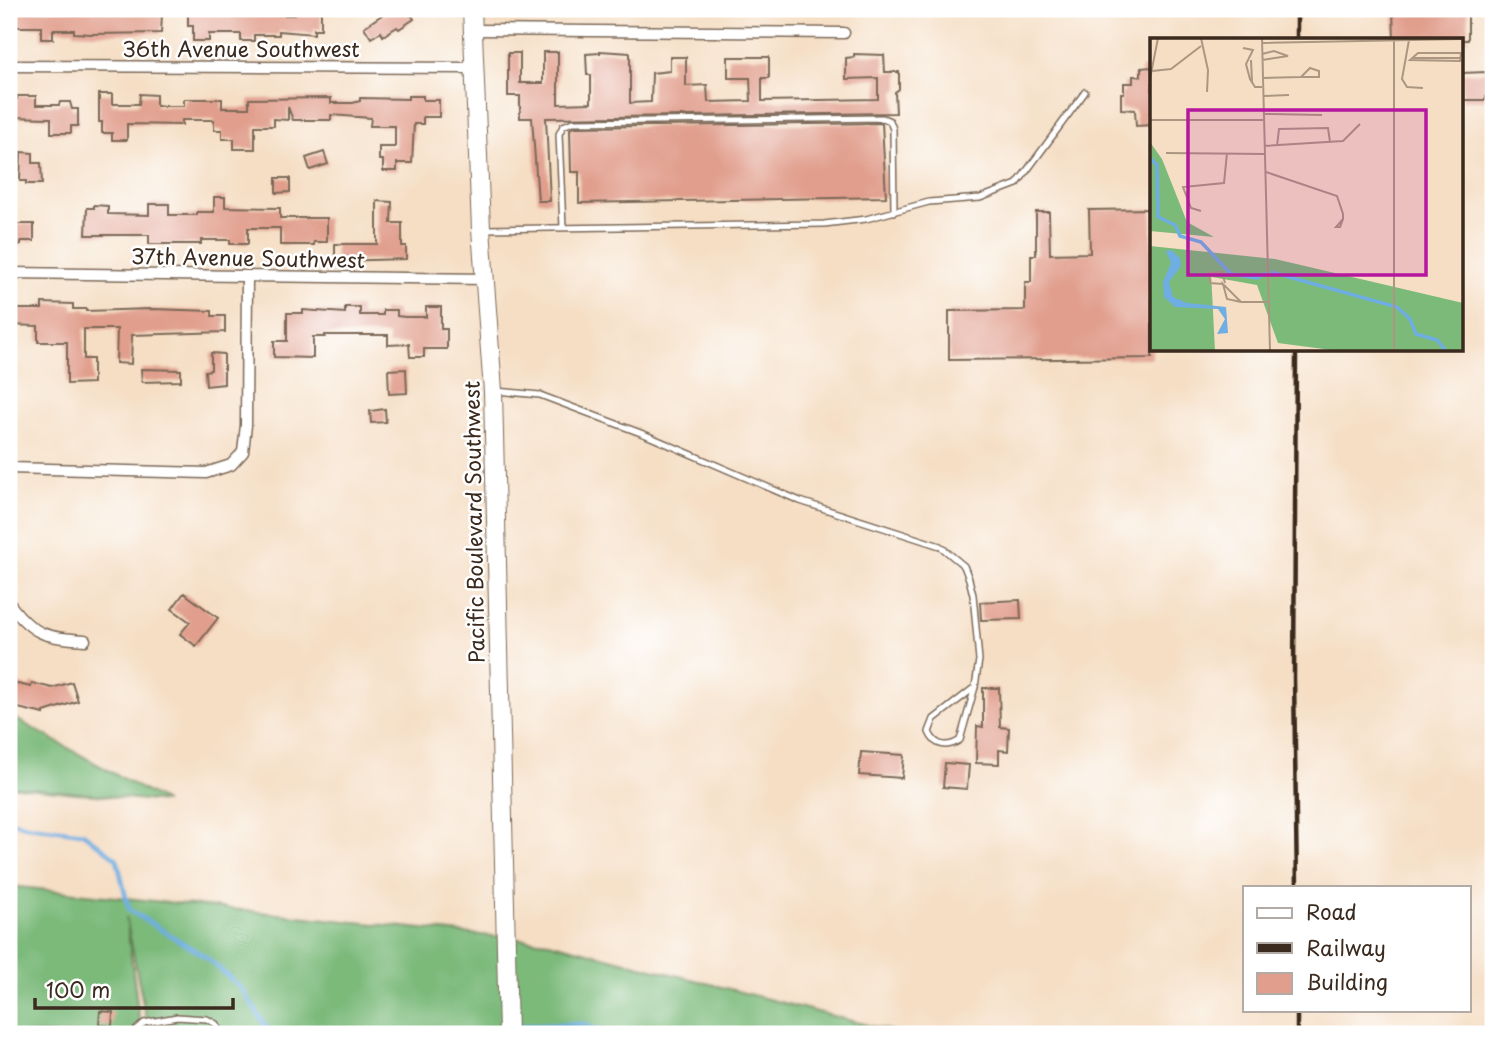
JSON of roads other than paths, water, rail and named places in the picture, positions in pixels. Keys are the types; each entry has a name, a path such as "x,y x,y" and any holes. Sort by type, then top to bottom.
{"main road":[{"name":"Pacific Boulevard Southwest","path":"472,9 481,229 493,391 508,1034"}],"street":[{"path":"472,30 844,33"},
{"name":"36th Avenue Southwest","path":"9,66 473,68"},
{"name":"37th Avenue Southwest","path":"9,273 486,279"},
{"path":"9,468 206,473 231,465 243,452 246,425 247,276"},
{"path":"9,603 22,622 36,631 53,637 85,640"}],"lane":[{"path":"481,229 824,224 866,219 929,202 980,198 1017,184 1085,92"},
{"path":"564,228 559,134 563,126 573,122 883,118 890,121 893,129 894,212"},
{"path":"493,391 540,395 646,435 800,501 940,546 964,566 969,579 973,595 978,660 975,687 960,740 953,745 941,745 933,741 929,732 934,719 975,687"},
{"path":"132,1034 144,1023 177,1017 207,1019 216,1024 222,1034"}],"waterway":[{"path":"9,820 22,825 83,833 117,859 129,910 206,957 241,988 271,1034"},
{"path":"512,1026 582,1024 610,1034"},
{"path":"489,1034 503,1026"}],"railway":[{"path":"1297,9 1297,38"},
{"path":"1296,352 1294,677 1297,886"},
{"path":"1297,1012 1297,1034"}]}
